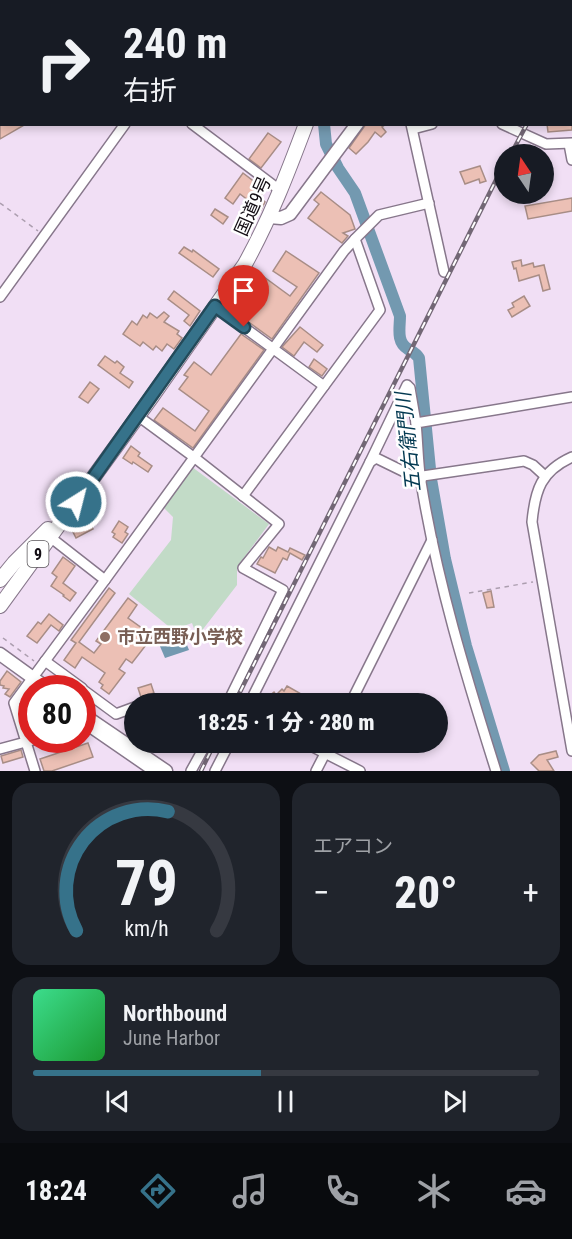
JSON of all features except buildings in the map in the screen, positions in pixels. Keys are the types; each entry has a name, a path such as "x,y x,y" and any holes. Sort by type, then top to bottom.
{"highway":[{"name":"国道9号","path":"0,606 245,264 270,217 305,126"},
{"name":"国道9号","path":"0,580 14,563 76,502"}],"main road":[{"path":"270,217 281,218 290,214 356,126"},
{"path":"0,654 22,675"},
{"path":"96,724 166,771"}],"street":[{"path":"0,297 124,126"},
{"path":"195,126 281,191"},
{"path":"506,126 546,144 570,143 572,160"},
{"path":"412,127 444,272"},
{"path":"36,675 344,251 379,215 429,203"},
{"path":"243,496 380,310 355,239"},
{"path":"215,306 324,386"},
{"path":"254,693 407,385 410,388 416,423 421,480 442,589 496,771"},
{"path":"416,423 572,397"},
{"path":"138,416 279,524 243,568 283,590 232,693"},
{"path":"572,457 560,463 545,476 534,502 532,522 572,752"},
{"path":"370,462 376,458 421,480"},
{"path":"421,480 423,476 524,461 533,465 545,476"},
{"path":"50,537 105,580"},
{"path":"356,693 432,540"},
{"path":"43,664 60,675"},
{"path":"18,699 14,703 18,712"},
{"path":"96,699 116,714 124,711"},
{"path":"96,732 153,771"},
{"path":"0,749 18,744"},
{"path":"32,753 36,771"},
{"path":"191,771 201,753"},
{"path":"215,771 224,753"},
{"path":"316,771 325,753 360,771"}],"path":[{"path":"0,203 44,236"},
{"path":"469,593 543,580"},
{"path":"3,638 43,664"}],"green space":[{"path":"192,467 269,524 237,567 237,585 197,637 192,623 173,630 129,594 171,540 173,517 164,508"}],"water":[{"path":"183,635 189,650 165,658 159,644"}],"waterway":[{"name":"五右衛門川","path":"324,126 326,144 338,168 355,193 400,316 402,343 419,358 431,479 445,559 466,646 504,771"}],"railway":[{"path":"516,144 526,126"},
{"path":"240,693 494,184"},
{"path":"201,771 210,753"}],"place":[{"name":"市立西野小学校","path":"105,637"}],"route":[{"path":"76,502 215,306 244,327"}]}
